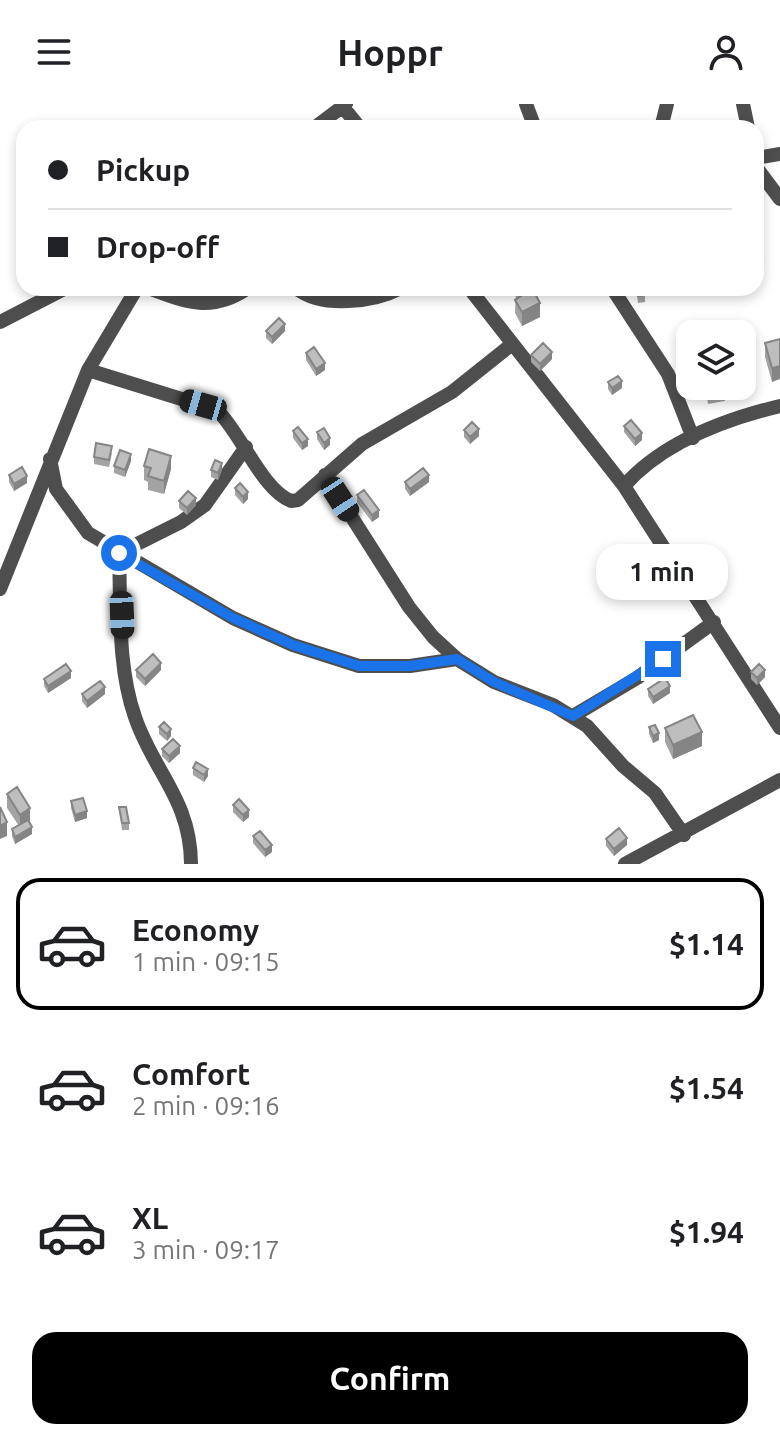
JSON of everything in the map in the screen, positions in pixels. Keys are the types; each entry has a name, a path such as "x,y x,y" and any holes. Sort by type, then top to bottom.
{"street":[{"path":"325,120 344,106"},
{"path":"764,178 780,199"},
{"path":"0,322 50,296"},
{"path":"0,589 88,370 132,296"},
{"path":"172,296 202,306 233,296"},
{"path":"310,296 355,302 384,296"},
{"path":"475,296 624,486 780,728"},
{"path":"617,296 668,374 693,438"},
{"path":"88,370 217,410 231,423 276,492 291,501 298,500 362,444 452,392 511,345"},
{"path":"624,486 638,470 693,438 739,416 780,406"},
{"path":"119,553 181,522 205,505 246,447"},
{"path":"50,459 56,489 88,533 233,618 306,650 359,666 410,666 457,659"},
{"path":"610,469 638,470"},
{"path":"325,475 409,607 457,659 494,682 573,716 623,766 646,783 684,835"},
{"path":"119,553 128,687 135,718 176,792 191,849 191,864"},
{"path":"573,716 637,678 714,622"},
{"path":"625,864 684,835 780,780"}],"building":[{"path":"521,296 536,296 540,303 522,312 515,300"},
{"path":"279,318 285,324 272,337 266,331"},
{"path":"780,339 780,366 772,368 765,343"},
{"path":"543,343 552,352 540,364 531,355"},
{"path":"314,347 325,363 316,369 306,353"},
{"path":"618,376 622,381 612,388 608,382"},
{"path":"631,420 642,433 635,439 624,426"},
{"path":"472,422 479,429 470,437 464,430"},
{"path":"298,427 308,439 302,443 293,431"},
{"path":"324,428 330,438 324,443 317,432"},
{"path":"96,443 112,446 109,460 94,457"},
{"path":"149,449 171,456 164,481 148,476 151,468 144,466"},
{"path":"120,450 131,454 125,470 114,466"},
{"path":"215,460 222,463 218,473 211,470"},
{"path":"22,467 27,476 14,484 9,475"},
{"path":"423,468 429,475 410,489 405,482"},
{"path":"240,483 248,492 243,497 235,488"},
{"path":"364,490 379,510 372,515 357,495"},
{"path":"188,491 196,498 187,508 179,501"},
{"path":"153,654 161,663 145,679 136,670"},
{"path":"66,664 71,671 48,686 44,679"},
{"path":"759,664 765,670 757,678 751,672"},
{"path":"665,678 670,686 653,697 648,689"},
{"path":"100,681 105,687 87,701 82,694"},
{"path":"693,715 702,732 673,745 665,728"},
{"path":"164,722 171,729 167,734 159,727"},
{"path":"655,725 659,733 653,736 649,727"},
{"path":"173,739 180,746 169,756 162,749"},
{"path":"196,762 208,769 204,775 193,768"},
{"path":"17,787 30,808 20,815 7,794"},
{"path":"83,798 87,811 75,815 71,801"},
{"path":"239,799 249,810 243,815 233,805"},
{"path":"0,807 7,822 0,826"},
{"path":"119,807 126,807 129,823 122,823"},
{"path":"28,820 32,827 15,837 12,829"},
{"path":"619,828 627,838 614,849 606,839"},
{"path":"260,831 272,845 265,850 253,836"}],"route":[{"path":"119,553 233,618 293,645 359,666 410,666 457,659 494,682 573,716 663,659"}]}
